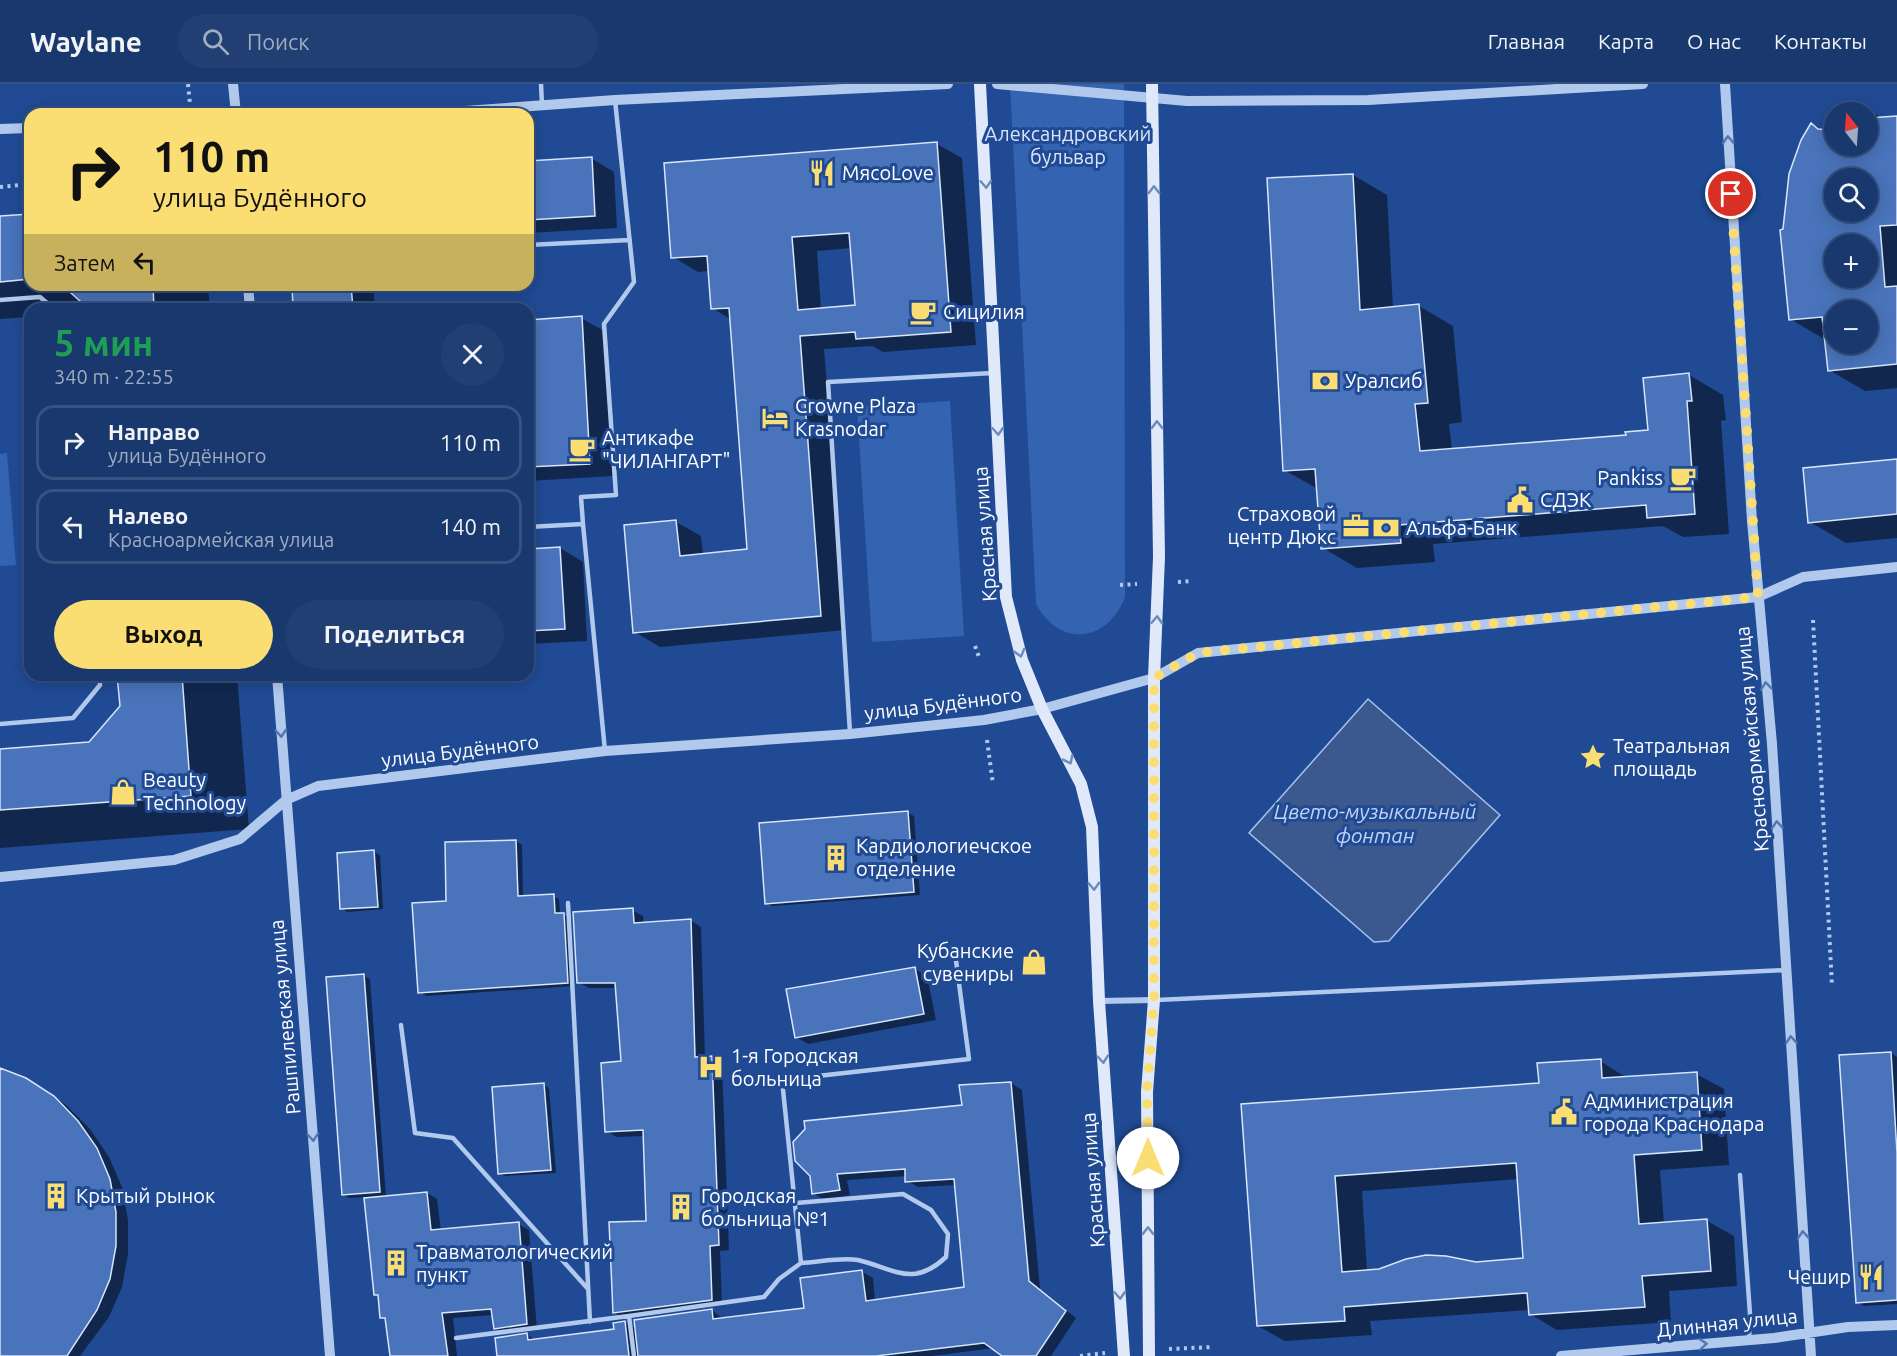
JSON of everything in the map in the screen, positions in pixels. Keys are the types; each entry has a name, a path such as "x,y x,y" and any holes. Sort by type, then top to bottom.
{"main road":[{"name":"Красная улица","path":"980,84 1006,597 1022,660 1042,709 1080,784 1092,827 1099,1001 1124,1356"},
{"path":"1149,1356 1147,1092 1154,1000 1154,678 1159,556 1152,90"}],"street":[{"path":"233,84 235,108"},
{"path":"502,108 739,88 948,84"},
{"path":"997,84 1152,90 1187,101 1368,100 1643,84"},
{"name":"Красноармейская улица","path":"1725,84 1758,597 1772,744 1811,1356"},
{"path":"0,129 24,128"},
{"name":"улица Будённого","path":"0,877 174,860 240,839 286,800 318,786 604,751 850,734 984,720 1042,709 1154,678 1198,653 1758,597 1803,577 1897,567"},
{"name":"Рашпилевская улица","path":"277,681 330,1356"},
{"path":"1099,1001 1154,1000"},
{"name":"Длинная улица","path":"1561,1356 1749,1340 1848,1327 1897,1325"}],"lane":[{"path":"541,84 542,105"},
{"path":"604,751 581,497 616,495 604,324 634,282 615,100"},
{"path":"534,246 630,240"},
{"path":"0,300 40,297 47,303"},
{"path":"850,734 828,382 996,373"},
{"path":"534,527 583,524"},
{"path":"0,724 73,718 100,686 100,681"},
{"path":"568,903 590,1322"},
{"path":"741,1082 782,1080 969,1059 955,953"},
{"path":"1154,1000 1786,970"},
{"path":"401,1025 415,1133 453,1138 588,1289"},
{"path":"782,1080 801,1263"},
{"path":"1740,1175 1750,1314 1749,1340"},
{"path":"456,1338 590,1322 764,1297 779,1279 801,1263 856,1260 901,1275 933,1270 946,1257 948,1234 931,1210 903,1194 796,1203"},
{"path":"629,1316 634,1356"}],"path":[{"path":"188,84 190,108"},
{"path":"0,187 24,185"},
{"path":"1813,620 1832,986"},
{"path":"975,646 979,657"},
{"path":"987,735 993,783"}],"green space":[{"name":"Александровский бульвар","path":"1010,84 1124,84 1125,597 1107,624 1095,631 1083,634 1070,633 1058,628 1046,618 1036,604"},
{"path":"950,401 964,636 872,642 857,407"},
{"path":"7,453 16,565 0,566 0,454"}],"water":[{"name":"Цвето-музыкальный фонтан","path":"1368,699 1500,815 1389,941 1374,942 1249,833"}],"building":[{"path":"1897,116 1897,225 1880,226 1885,287 1897,286 1897,364 1828,371 1826,354 1878,354 1878,300 1824,300 1824,335 1822,317 1789,320 1780,230 1783,229 1789,174 1801,140 1811,123 1818,129 1824,129 1824,156 1878,156 1878,117"},
{"path":"937,142 951,332 856,339 855,332 800,336 821,616 633,633 624,525 676,520 680,556 747,549 729,308 711,309 707,256 671,258 664,163","holes":["849,233 855,305 798,310 792,237"]},
{"path":"592,157 595,216 534,220 534,161"},
{"path":"1353,174 1360,310 1419,304 1428,403 1415,404 1420,451 1626,435 1625,432 1648,430 1643,378 1689,373 1692,401 1687,401 1695,514 1647,518 1646,505 1399,525 1401,543 1321,549 1315,469 1283,471 1267,178"},
{"path":"24,214 24,280 0,282 0,216"},
{"path":"69,291 153,291 154,303 82,303"},
{"path":"292,291 352,291 352,303 293,303"},
{"path":"582,316 590,464 534,467 534,320"},
{"path":"1897,459 1897,514 1808,523 1803,468"},
{"path":"560,547 565,629 534,631 534,549"},
{"path":"118,681 182,681 191,796 0,810 0,749 89,742 120,706"},
{"name":"Кардиологиечское отделение","path":"908,811 914,892 765,904 759,823"},
{"path":"516,840 518,896 554,894 555,913 564,913 568,983 418,993 412,903 446,901 445,842"},
{"path":"374,850 378,907 340,909 337,853"},
{"path":"633,908 634,923 691,919 695,1057 712,1056 719,1245 710,1246 712,1300 613,1313 609,1222 646,1221 643,1130 605,1132 601,1063 621,1061 615,983 577,983 573,912"},
{"path":"915,967 924,1014 795,1038 786,989"},
{"path":"364,974 380,1192 342,1195 326,977"},
{"path":"1891,1052 1897,1153 1897,1300 1856,1303 1839,1055"},
{"path":"1601,1059 1602,1078 1697,1072 1702,1150 1634,1155 1639,1224 1707,1219 1711,1271 1642,1276 1645,1307 1529,1315 1527,1293 1344,1307 1345,1321 1257,1326 1241,1104 1539,1083 1537,1063","holes":["1516,1163 1523,1258 1476,1262 1426,1255 1406,1259 1379,1269 1342,1272 1335,1176"]},
{"name":"Крытый рынок","path":"0,1068 26,1078 54,1096 78,1121 97,1148 110,1179 116,1212 116,1246 110,1279 97,1310 67,1356 0,1356"},
{"path":"1011,1082 1029,1281 1066,1311 1036,1356 1002,1356 984,1343 876,1356 638,1356 634,1320 712,1309 713,1319 804,1308 800,1278 862,1270 866,1301 964,1287 954,1179 905,1182 905,1169 837,1174 840,1190 812,1194 810,1176 795,1161 793,1142 805,1129 804,1121 962,1105 959,1085"},
{"path":"544,1083 551,1170 498,1174 492,1087"},
{"path":"427,1192 431,1230 519,1222 527,1324 494,1329 491,1309 442,1313 448,1356 390,1356 385,1318 380,1318 378,1295 374,1295 364,1198"},
{"name":"Травматологический пункт","path":"625,1321 629,1356 497,1356 495,1338 527,1333 528,1340 614,1329 613,1323"}],"place":[{"name":"МясоLove","path":"822,173"},
{"name":"Сицилия","path":"923,312"},
{"name":"Уралсиб","path":"1325,381"},
{"name":"Crowne Plaza Krasnodar","path":"775,418"},
{"name":"Антикафе \"ЧИЛАНГАРТ\"","path":"582,449"},
{"name":"Pankiss","path":"1683,478"},
{"name":"СДЭК","path":"1520,500"},
{"name":"Страховой центр Дюкс","path":"1356,526"},
{"name":"Альфа-Банк","path":"1386,528"},
{"name":"Театральная площадь","path":"1593,757"},
{"name":"Beauty Technology","path":"123,792"},
{"name":"Кардиологиечское отделение","path":"836,858"},
{"name":"Кубанские сувениры","path":"1034,962"},
{"name":"1-я Городская больница","path":"711,1067"},
{"name":"Администрация города Краснодара","path":"1564,1112"},
{"name":"Крытый рынок","path":"56,1196"},
{"name":"Городская больница №1","path":"681,1207"},
{"name":"Травматологический пункт","path":"396,1263"},
{"name":"Чешир","path":"1871,1277"}],"route":[{"path":"1148,1158 1147,1092 1154,1000 1154,678 1198,653 1758,597 1731,194"}]}
